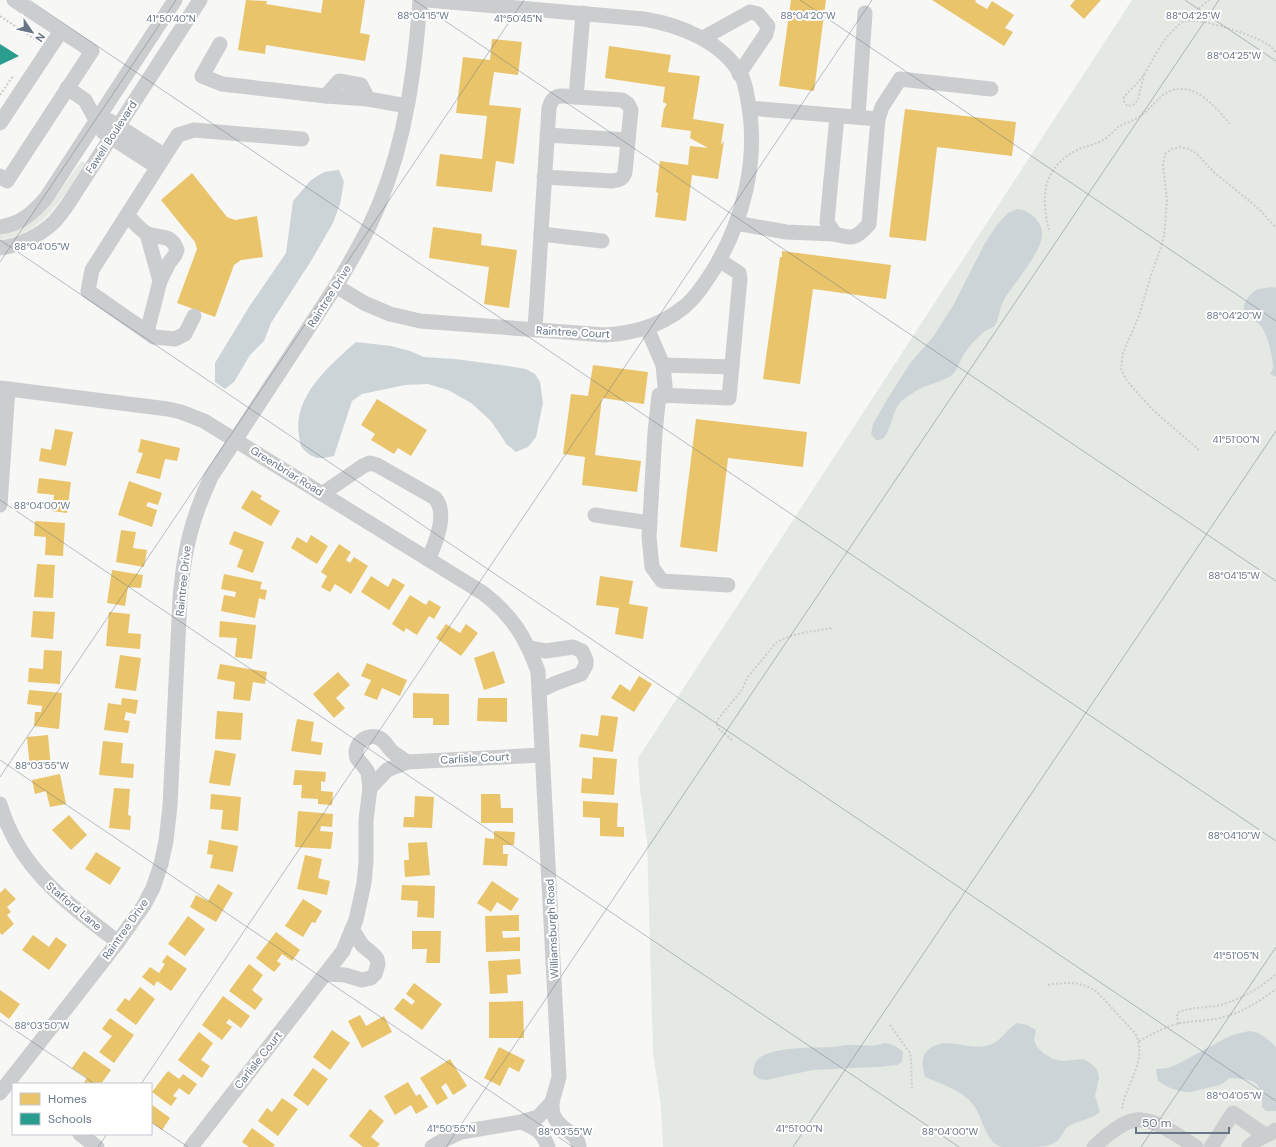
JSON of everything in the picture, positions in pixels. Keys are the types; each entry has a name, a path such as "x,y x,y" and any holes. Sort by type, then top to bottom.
{"street":[{"path":"0,176 7,181 92,51 14,0"},
{"name":"Fawell Boulevard","path":"0,227 27,218 46,198 175,0"},
{"name":"Fawell Boulevard","path":"0,248 16,245 31,238 54,221 75,193 200,0"},
{"name":"Raintree Drive","path":"0,1093 8,1079 118,942 144,905 153,888 161,864 166,841 170,806 180,598 185,549 191,525 200,500 211,477 336,286 355,254 380,202 396,155 407,106 414,67 420,0"},
{"name":"Raintree Court","path":"336,286 364,303 390,314 410,319 605,335 624,334 647,328 670,317 685,306 698,293 720,260 736,223 746,192 750,169 751,121 742,77 729,58 702,38 664,22 644,18 583,13 535,5 427,0"},
{"path":"702,38 750,12 758,14 768,26 766,34 739,74"},
{"path":"576,97 583,13"},
{"path":"858,117 865,13"},
{"path":"0,124 61,31"},
{"path":"220,44 202,76 222,84 326,96 368,99 407,106"},
{"path":"736,223 786,232 835,234 849,238 860,234 870,224 878,119 882,107 900,79 991,89"},
{"path":"67,88 85,100 97,121 160,161"},
{"path":"535,329 544,177 549,108 551,100 554,97 559,96 626,101 631,110 625,172 623,176 618,180 612,181 544,177"},
{"path":"85,100 110,101"},
{"path":"749,108 878,119"},
{"path":"835,234 827,222 836,116"},
{"path":"194,316 185,334 175,339 154,337 88,291 92,270 178,134 194,130 302,139"},
{"path":"547,135 628,140"},
{"path":"126,215 147,234 160,281"},
{"path":"147,234 165,237 171,240 176,250 175,255 168,264 160,281 147,332"},
{"path":"541,234 602,241"},
{"path":"720,260 739,273 740,278 729,398 659,395 655,432 649,537 652,567 662,581 728,585"},
{"path":"647,328 663,365 666,396"},
{"path":"663,365 732,367"},
{"path":"0,505 4,389"},
{"name":"Greenbriar Road","path":"4,389 168,409 181,412 204,421 483,593 510,617 529,648 538,672 542,755"},
{"path":"322,494 363,466 370,463 377,464 435,498 442,511 436,543 428,559"},
{"path":"595,515 650,523"},
{"path":"529,648 546,651 573,647 582,651 586,660 586,665 581,674 539,691"},
{"name":"Carlisle Court","path":"191,1147 343,951 356,920 364,883 366,862 366,820 370,788 368,772 357,758 356,752 360,742 374,736 379,738 384,741 393,752 407,762"},
{"name":"Carlisle Court","path":"370,788 387,770 407,762 542,755"},
{"name":"Williamsburgh Road","path":"542,755 559,1077 552,1102 554,1118 562,1127 574,1135 577,1139 579,1147"},
{"name":"Stafford Lane","path":"0,804 18,845 31,865 68,903 118,942"},
{"path":"326,974 345,975 362,980 372,978 375,974 378,964 377,960 374,955 362,945 352,929"},
{"name":"Williamsburgh Road","path":"432,1147 460,1132 521,1122 538,1117 552,1102"},
{"path":"1211,1147 1233,1113 1271,1133"},
{"path":"1094,1147 1105,1136 1125,1123 1140,1119 1156,1124 1196,1147"},
{"path":"521,1122 537,1129 545,1138 548,1147"},
{"path":"1249,1147 1257,1140 1271,1133"},
{"path":"81,1135 97,1147"}],"path":[{"path":"1144,74 1138,100 1133,105 1126,106 1124,104 1124,97 1144,74 1172,30 1209,0"},
{"path":"0,16 40,42 41,48"},
{"path":"1181,22 1189,20 1201,21 1242,33 1268,44 1276,53"},
{"path":"0,95 13,76 16,78"},
{"path":"1049,230 1046,194 1049,178 1058,165 1073,152 1102,140 1118,127 1141,116 1162,94 1169,90 1182,88 1196,93 1219,112 1230,124"},
{"path":"1199,450 1152,409 1127,381 1121,368 1122,353 1139,316 1150,275 1164,236 1167,200 1163,165 1165,154 1172,149 1180,147 1189,149 1196,153 1215,173 1258,208 1276,228"},
{"path":"732,740 719,729 716,723 718,718 742,690 747,678 776,644 779,641 793,636 833,628"},
{"path":"1178,1024 1177,1013 1184,1010 1218,1005 1239,998 1262,986 1276,974"},
{"path":"1048,985 1070,983 1090,987 1097,992 1135,1033 1139,1041 1140,1049 1138,1061 1125,1097 1119,1127"},
{"path":"1139,1041 1168,1027 1178,1024 1202,1021 1234,1014 1245,1009 1276,989"},
{"path":"890,1025 910,1053 912,1060 912,1088"}],"shaded area":[{"path":"1132,0 1276,0 1276,1147 663,1147 661,1107 653,1052 647,841 640,790 638,758"},
{"path":"82,161 85,163 60,201 41,222 16,236 0,240 0,235 15,231 39,216 48,207"},
{"path":"339,170 344,182 340,204 333,223 311,261 271,323 264,341 250,355 234,382 225,389 215,382 215,363 249,307 286,253 293,201 311,180 324,172"},
{"path":"1017,209 1030,214 1038,221 1042,230 1041,242 1032,259 1004,300 995,325 985,331 971,345 952,375 919,389 901,402 885,437 876,440 871,434 873,424 888,398 911,362 933,337 954,304 984,245 996,226 1008,213"},
{"path":"1272,287 1276,288 1276,377 1270,374 1273,369 1273,364 1270,346 1263,329 1247,315 1244,310 1244,304 1247,298 1254,291"},
{"path":"356,342 391,346 410,351 424,357 455,359 526,369 535,374 540,382 543,403 536,437 528,447 516,452 506,444 490,420 471,403 448,390 428,384 405,385 362,394 352,401 334,456 318,458 311,456 303,448 300,442 298,422 301,408 315,383 335,361"},
{"path":"1017,1023 1027,1025 1036,1030 1034,1040 1037,1047 1053,1059 1063,1061 1083,1059 1097,1069 1099,1078 1095,1096 1100,1112 1092,1117 1069,1126 1065,1129 1056,1142 1049,1145 1034,1147 1001,1147 995,1144 990,1139 974,1105 954,1089 925,1077 923,1071 923,1057 927,1051 934,1046 942,1043 950,1043 977,1047 986,1046 997,1041"},
{"path":"1249,1031 1261,1034 1276,1047 1276,1111 1266,1111 1262,1107 1261,1091 1259,1086 1250,1080 1229,1078 1217,1086 1192,1092 1182,1092 1158,1081 1156,1069 1168,1068 1176,1065 1226,1038"},
{"path":"884,1043 899,1048 903,1052 902,1062 897,1065 878,1067 813,1070 766,1080 759,1079 753,1074 757,1060 763,1055 772,1052 793,1049 873,1045"}],"building: Homes":[{"path":"246,0 267,1 266,4 321,13 323,0 365,0 360,33 370,35 365,61 266,45 265,54 238,50"},
{"path":"791,0 826,0 814,91 779,86"},
{"path":"932,0 976,0 975,2 987,9 992,1 1014,15 1005,28 1013,32 1004,46"},
{"path":"1075,0 1101,0 1084,19 1070,6"},
{"path":"492,39 522,42 518,75 494,72 489,105 521,108 514,164 496,161 492,192 436,186 440,154 482,159 487,116 456,113 463,57 490,60"},
{"path":"609,46 671,55 668,72 700,76 693,119 724,124 721,145 724,141 718,179 692,175 686,221 655,217 658,193 656,192 660,161 688,165 690,146 708,148 690,138 691,131 661,127 664,109 667,104 663,102 665,87 605,78"},
{"path":"905,109 1016,122 1012,156 937,147 926,241 889,237"},
{"path":"192,173 227,217 235,220 257,216 263,257 241,260 234,265 215,317 177,303 197,249 195,242 161,200"},
{"path":"433,227 482,234 481,245 517,250 509,308 484,304 489,267 429,258"},
{"path":"782,251 891,265 886,299 813,289 800,384 763,379"},
{"path":"593,365 648,372 644,404 602,398 595,455 641,461 637,492 582,485 585,457 563,454 571,394 588,396"},
{"path":"377,399 427,430 411,456 398,448 394,454 371,440 375,434 361,425"},
{"path":"696,419 807,432 803,467 728,458 717,552 680,547"},
{"path":"55,429 73,432 66,466 39,461 41,448 51,450"},
{"path":"141,439 180,448 177,461 165,459 160,479 136,473 143,453 138,452"},
{"path":"39,478 71,482 67,513 52,511 54,495 37,493"},
{"path":"129,481 162,493 158,505 148,502 146,506 157,510 152,527 118,515"},
{"path":"252,490 262,496 260,499 280,511 271,526 241,508"},
{"path":"35,521 65,523 63,556 45,555 46,537 34,536"},
{"path":"121,530 136,532 133,548 147,550 144,567 116,562"},
{"path":"234,531 264,542 253,573 237,567 243,550 229,544"},
{"path":"311,535 328,546 317,564 291,548 297,537 307,543"},
{"path":"339,544 351,552 346,560 350,563 354,557 368,566 351,594 335,584 330,592 321,587 327,576 321,572"},
{"path":"37,564 55,565 53,598 34,597"},
{"path":"112,570 143,575 141,588 128,587 125,606 107,603"},
{"path":"224,574 262,582 260,589 267,590 265,600 259,598 255,618 221,611 224,595 235,597 236,592 221,589"},
{"path":"371,576 388,587 393,578 405,585 389,610 361,592"},
{"path":"600,576 633,581 629,604 648,607 643,639 615,634 619,608 596,605"},
{"path":"410,595 426,605 429,600 441,607 434,619 429,616 417,635 406,628 404,632 392,624"},
{"path":"33,611 55,612 53,639 31,637"},
{"path":"109,612 130,614 128,633 141,634 140,649 106,646"},
{"path":"220,621 256,625 252,659 235,657 237,638 219,637"},
{"path":"446,624 460,633 466,624 478,633 461,656 436,638"},
{"path":"44,650 62,651 60,684 28,682 29,668 43,669"},
{"path":"494,651 505,683 484,690 474,658"},
{"path":"120,655 141,658 136,691 115,688"},
{"path":"367,663 407,680 400,696 382,688 377,700 364,695 371,680 361,676"},
{"path":"220,664 267,672 265,684 253,682 250,701 233,699 235,682 217,679"},
{"path":"338,672 350,685 336,698 345,708 334,718 313,694"},
{"path":"639,676 652,684 634,712 611,698 620,684 630,691"},
{"path":"29,690 62,693 59,729 34,726 35,712 41,712 42,706 27,704"},
{"path":"413,693 449,694 449,725 433,725 433,718 413,718"},
{"path":"122,698 138,700 136,714 126,712 124,720 130,721 128,733 104,730 108,703 121,705"},
{"path":"478,698 507,698 507,722 477,721"},
{"path":"217,711 243,713 241,740 215,739"},
{"path":"601,715 618,717 613,752 579,747 581,734 598,736"},
{"path":"297,719 314,722 311,741 323,743 321,755 291,751"},
{"path":"48,735 51,768 30,770 27,737"},
{"path":"103,741 123,743 121,763 134,764 133,778 99,775"},
{"path":"215,750 236,754 230,786 209,783"},
{"path":"593,757 617,759 614,795 581,793 582,778 592,779"},
{"path":"295,770 326,772 325,782 321,781 321,791 333,792 332,805 318,804 318,799 301,798 302,785 293,785"},
{"path":"60,774 66,804 50,807 46,791 35,794 32,780"},
{"path":"114,788 130,789 128,815 131,816 130,830 109,828"},
{"path":"211,794 241,797 238,831 221,829 223,810 210,809"},
{"path":"481,794 500,794 501,808 513,808 513,823 481,823"},
{"path":"415,796 434,797 432,828 403,827 404,817 414,817"},
{"path":"583,801 618,803 617,827 624,827 624,837 600,836 600,818 583,817"},
{"path":"298,811 333,814 332,827 321,826 320,831 333,832 331,849 295,847"},
{"path":"69,815 87,835 71,850 52,830"},
{"path":"494,831 515,832 514,845 503,845 503,854 508,854 507,866 483,865 485,838 494,839"},
{"path":"209,840 238,846 233,872 210,868 213,855 207,854"},
{"path":"427,842 430,875 405,877 404,860 409,860 408,843"},
{"path":"96,852 121,868 110,885 85,869"},
{"path":"305,855 322,859 318,878 330,881 327,895 297,889"},
{"path":"492,881 519,899 511,911 497,902 491,912 477,903"},
{"path":"218,884 233,893 216,922 190,907 196,895 208,901"},
{"path":"402,885 435,886 434,918 417,917 418,901 401,900"},
{"path":"5,888 16,899 7,907 11,912 7,915 14,924 2,935 0,933 0,893"},
{"path":"303,899 322,911 315,923 312,922 303,937 285,926"},
{"path":"519,915 519,931 502,931 503,938 520,937 520,951 486,952 485,916"},
{"path":"188,916 205,929 185,956 168,944"},
{"path":"412,931 441,931 440,963 426,963 427,949 412,949"},
{"path":"276,932 300,950 292,961 282,954 277,961 281,964 274,972 256,958"},
{"path":"33,935 49,947 56,937 67,945 49,970 22,950"},
{"path":"167,955 187,969 171,991 157,981 154,986 142,977 150,967 159,973 165,964 162,962"},
{"path":"520,959 521,974 507,975 508,993 490,994 488,961"},
{"path":"249,964 263,975 252,990 263,999 255,1010 229,991"},
{"path":"414,983 442,1004 422,1030 394,1009 403,998 412,1005 415,1001 406,994"},
{"path":"140,987 155,999 136,1025 116,1010 125,998 129,1001"},
{"path":"0,990 20,1004 9,1019 0,1012"},
{"path":"223,996 250,1016 241,1028 229,1019 226,1023 232,1027 222,1040 202,1025"},
{"path":"523,1001 524,1038 489,1038 489,1002"},
{"path":"360,1015 366,1026 384,1016 392,1032 362,1048 348,1021"},
{"path":"110,1018 134,1035 114,1063 99,1052 112,1036 102,1029"},
{"path":"332,1030 350,1043 330,1070 313,1057"},
{"path":"199,1032 213,1043 201,1060 210,1066 202,1078 178,1060"},
{"path":"499,1047 525,1060 519,1072 509,1067 500,1086 484,1078"},
{"path":"84,1051 111,1070 102,1083 84,1083 87,1078 72,1068"},
{"path":"450,1059 467,1086 453,1095 446,1083 441,1087 448,1098 437,1105 420,1078"},
{"path":"313,1068 328,1079 308,1106 293,1095"},
{"path":"168,1071 179,1079 183,1074 197,1084 189,1095 179,1088 173,1096 177,1098 171,1106 152,1092"},
{"path":"408,1082 416,1096 420,1094 428,1107 416,1114 411,1105 395,1115 384,1096"},
{"path":"282,1098 298,1109 278,1136 258,1121 267,1108 272,1112"},
{"path":"152,1105 170,1118 162,1130 152,1123"},
{"path":"370,1109 384,1121 371,1137 380,1144 377,1147 363,1147 349,1136"},
{"path":"252,1128 275,1145 273,1147 249,1147 242,1142"}],"building: Schools":[{"path":"0,44 19,56 0,65"}]}
